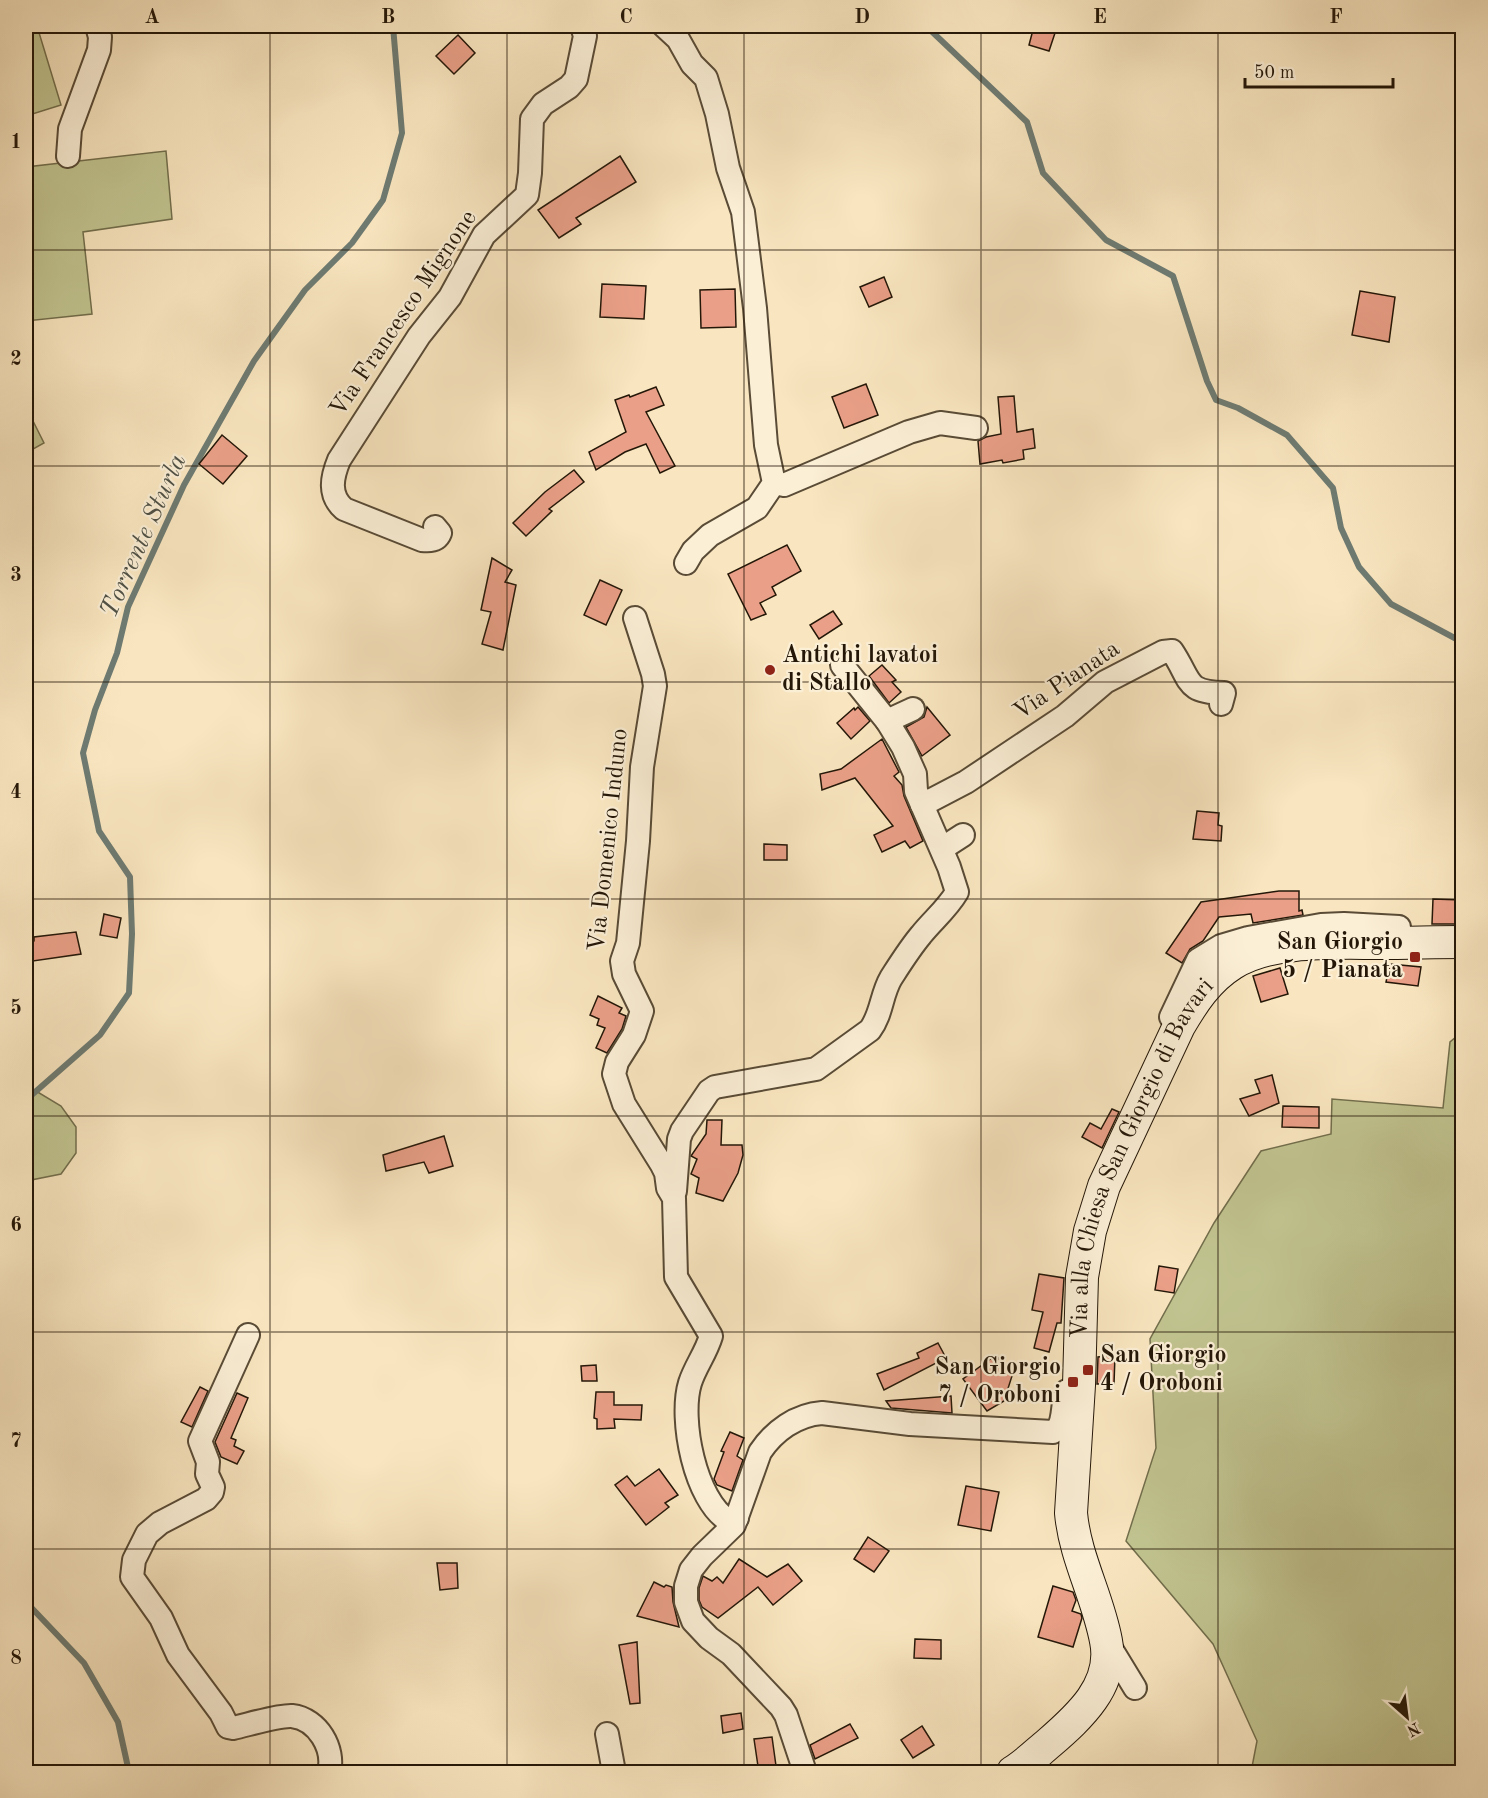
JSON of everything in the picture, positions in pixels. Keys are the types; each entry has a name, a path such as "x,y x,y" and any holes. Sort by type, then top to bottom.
{"street":[{"path":"69,156 69,129 99,50 100,37 97,26"},
{"name":"Via Francesco Mignone","path":"435,527 440,533 438,537 431,541 422,540 344,509 333,491 334,472 339,460 419,336 450,297 484,235 527,195 532,119 543,104 569,87 576,79 585,36 582,26"},
{"path":"664,26 678,39 692,64 706,78 717,114 728,168 743,212 756,308 766,445 774,483 757,508 710,535 693,551 686,563"},
{"path":"774,483 784,485 909,432 940,423 976,428"},
{"name":"Via Domenico Induno","path":"635,618 655,682 642,767 638,842 628,943 622,961 624,975 642,1011 634,1035 617,1062 614,1074 624,1104 666,1173 668,1188 674,1198 676,1277 711,1336 689,1391 687,1420 690,1444 700,1480 711,1504 729,1521 737,1518"},
{"name":"Via Pianata","path":"922,805 966,782 1065,716 1105,682 1163,652 1172,651 1194,688 1207,693 1224,693 1221,704"},
{"path":"674,1198 679,1138 709,1091 723,1084 816,1069 870,1030 875,1023 881,1000 890,980 920,936 947,909 957,892 943,852 916,791 915,774 903,747 887,721 842,665"},
{"path":"887,721 913,709"},
{"path":"943,852 946,846 963,835"},
{"path":"1146,1099 1139,1096 1174,1009 1198,960 1221,946 1320,925 1399,927 1399,943"},
{"name":"Via alla Chiesa San Giorgio di Bavari","path":"1013,1773 1072,1723 1090,1702 1102,1681 1107,1642 1073,1535 1071,1513 1079,1385 1082,1277 1090,1231 1104,1186 1179,1026 1209,983 1232,964 1253,954 1308,945 1462,942"},
{"path":"248,1335 200,1441 208,1462 207,1474 213,1487 212,1492 206,1499 160,1523 147,1534 134,1560 132,1577 161,1618 178,1655 221,1713 228,1727 233,1728 289,1716 300,1719 317,1730 325,1741 331,1760 329,1773"},
{"path":"805,1773 781,1707 731,1654 709,1638 693,1621 686,1602 686,1586 691,1570 729,1531 737,1518 760,1452 766,1443 787,1425 810,1414 833,1414 910,1424 1053,1432 1060,1426 1066,1392 1079,1385"},
{"path":"1107,1642 1135,1689"},
{"path":"607,1734 614,1773"}],"green space":[{"path":"26,26 37,26 61,105 26,116"},
{"path":"166,151 172,219 83,232 92,314 26,321 26,167"},
{"path":"26,407 44,443 26,453"},
{"path":"1462,1032 1462,1772 1251,1772 1257,1741 1213,1644 1126,1541 1156,1448 1150,1339 1214,1223 1261,1151 1331,1134 1332,1099 1443,1108 1450,1042"},
{"path":"26,1085 61,1106 76,1127 76,1153 61,1174 26,1181"}],"building":[{"path":"1034,26 1055,33 1049,51 1029,45"},
{"path":"458,35 475,53 454,74 436,56"},
{"path":"620,156 636,182 576,218 581,224 559,238 538,210"},
{"path":"884,277 892,297 869,307 860,287"},
{"path":"602,284 646,286 644,319 600,317"},
{"path":"735,289 736,327 701,328 700,290"},
{"path":"1360,291 1395,297 1389,342 1352,335"},
{"path":"866,384 878,415 844,428 832,397"},
{"path":"656,387 664,405 646,412 675,466 660,473 646,444 625,452 596,470 589,452 626,432 615,400"},
{"path":"1014,396 1017,432 1033,429 1035,448 1023,450 1024,459 980,464 978,441 1001,434 998,397"},
{"path":"222,435 247,456 223,484 199,464"},
{"path":"574,470 584,482 549,509 552,511 526,536 513,523 545,492"},
{"path":"787,545 801,571 772,587 776,595 760,603 766,614 751,620 728,574"},
{"path":"492,558 512,570 505,582 516,585 503,650 482,644 491,612 481,610"},
{"path":"600,580 622,590 606,625 584,615"},
{"path":"833,611 842,624 819,639 810,625"},
{"path":"882,665 896,680 892,682 901,692 889,703 869,676"},
{"path":"858,707 870,721 851,739 837,723"},
{"path":"927,707 950,735 922,756 906,727 924,717"},
{"path":"882,739 899,772 894,776 902,785 904,796 923,841 910,848 905,841 882,852 874,835 893,826 855,778 822,790 820,774 841,769"},
{"path":"1197,811 1219,813 1218,825 1222,826 1221,841 1193,839"},
{"path":"764,844 787,845 787,860 764,860"},
{"path":"1279,891 1299,891 1299,911 1302,910 1303,915 1253,923 1251,914 1219,917 1203,941 1190,949 1182,963 1166,953 1201,902"},
{"path":"1433,899 1462,900 1462,924 1432,924"},
{"path":"104,914 121,918 117,938 100,935"},
{"path":"76,932 81,954 26,962 26,943 34,941 34,937"},
{"path":"1390,964 1421,967 1418,986 1386,982"},
{"path":"1280,968 1288,994 1261,1002 1253,976"},
{"path":"598,996 622,1008 619,1013 626,1016 622,1029 607,1053 596,1048 605,1028 597,1025 599,1019 590,1015"},
{"path":"1272,1075 1279,1103 1249,1116 1240,1099 1260,1093 1255,1080"},
{"path":"1283,1106 1319,1107 1319,1128 1282,1127"},
{"path":"1112,1109 1119,1112 1102,1148 1082,1137 1090,1123 1101,1129"},
{"path":"707,1120 722,1120 721,1145 742,1145 743,1155 738,1173 723,1201 696,1193 699,1178 691,1174 697,1159 691,1156 706,1134"},
{"path":"444,1136 453,1166 429,1173 424,1162 386,1171 383,1155"},
{"path":"1159,1266 1178,1269 1174,1293 1155,1290"},
{"path":"1039,1274 1064,1278 1061,1323 1057,1323 1049,1352 1034,1348 1043,1312 1032,1310"},
{"path":"938,1343 946,1358 884,1390 877,1374 919,1358 917,1353"},
{"path":"996,1355 1012,1376 1004,1401 987,1411 963,1379"},
{"path":"1115,1355 1114,1384 1097,1384 1098,1357"},
{"path":"596,1365 597,1381 582,1381 581,1366"},
{"path":"200,1387 208,1391 192,1427 181,1422"},
{"path":"596,1392 614,1392 614,1405 642,1405 641,1420 614,1419 615,1428 597,1429 597,1419 594,1418"},
{"path":"237,1393 248,1398 231,1438 236,1440 234,1446 244,1451 237,1464 221,1457 215,1442"},
{"path":"951,1396 952,1413 891,1408 886,1401"},
{"path":"730,1432 744,1438 737,1456 743,1460 732,1491 717,1485 714,1479 724,1452 721,1451"},
{"path":"659,1469 678,1495 665,1503 669,1507 646,1525 615,1485 627,1476 635,1486"},
{"path":"966,1486 999,1492 991,1531 958,1525"},
{"path":"868,1537 889,1551 874,1572 854,1559"},
{"path":"739,1559 767,1577 788,1564 802,1581 773,1605 758,1587 718,1618 702,1607 699,1600 699,1588 703,1576 712,1581 717,1577 723,1583"},
{"path":"437,1563 457,1563 458,1588 440,1590"},
{"path":"654,1582 664,1587 666,1585 672,1587 679,1627 637,1616"},
{"path":"1053,1586 1073,1592 1076,1600 1072,1611 1081,1614 1082,1618 1073,1647 1038,1637"},
{"path":"915,1639 941,1640 941,1659 914,1658"},
{"path":"637,1642 640,1703 630,1704 619,1645"},
{"path":"741,1713 743,1729 723,1733 721,1716"},
{"path":"850,1724 858,1738 815,1759 810,1745"},
{"path":"922,1726 934,1745 913,1758 901,1740"},
{"path":"772,1737 777,1773 759,1773 754,1739"}],"waterway":[{"name":"Torrente Sturla","path":"26,1100 100,1035 129,993 132,934 130,877 99,831 83,753 95,710 117,653 128,607 184,485 254,361 305,290 352,243 383,200 402,133 393,26"},
{"path":"926,26 1027,122 1043,173 1106,240 1173,276 1207,381 1216,400 1238,408 1287,435 1333,488 1341,528 1359,567 1391,604 1462,642"},
{"path":"26,1602 84,1663 118,1722 129,1772"}],"place":[{"name":"Antichi lavatoi di Stallo","path":"770,670"},
{"name":"San Giorgio 5 / Pianata","path":"1415,957"},
{"name":"San Giorgio 4 / Oroboni","path":"1088,1370"},
{"name":"San Giorgio 7 / Oroboni","path":"1073,1382"}]}
